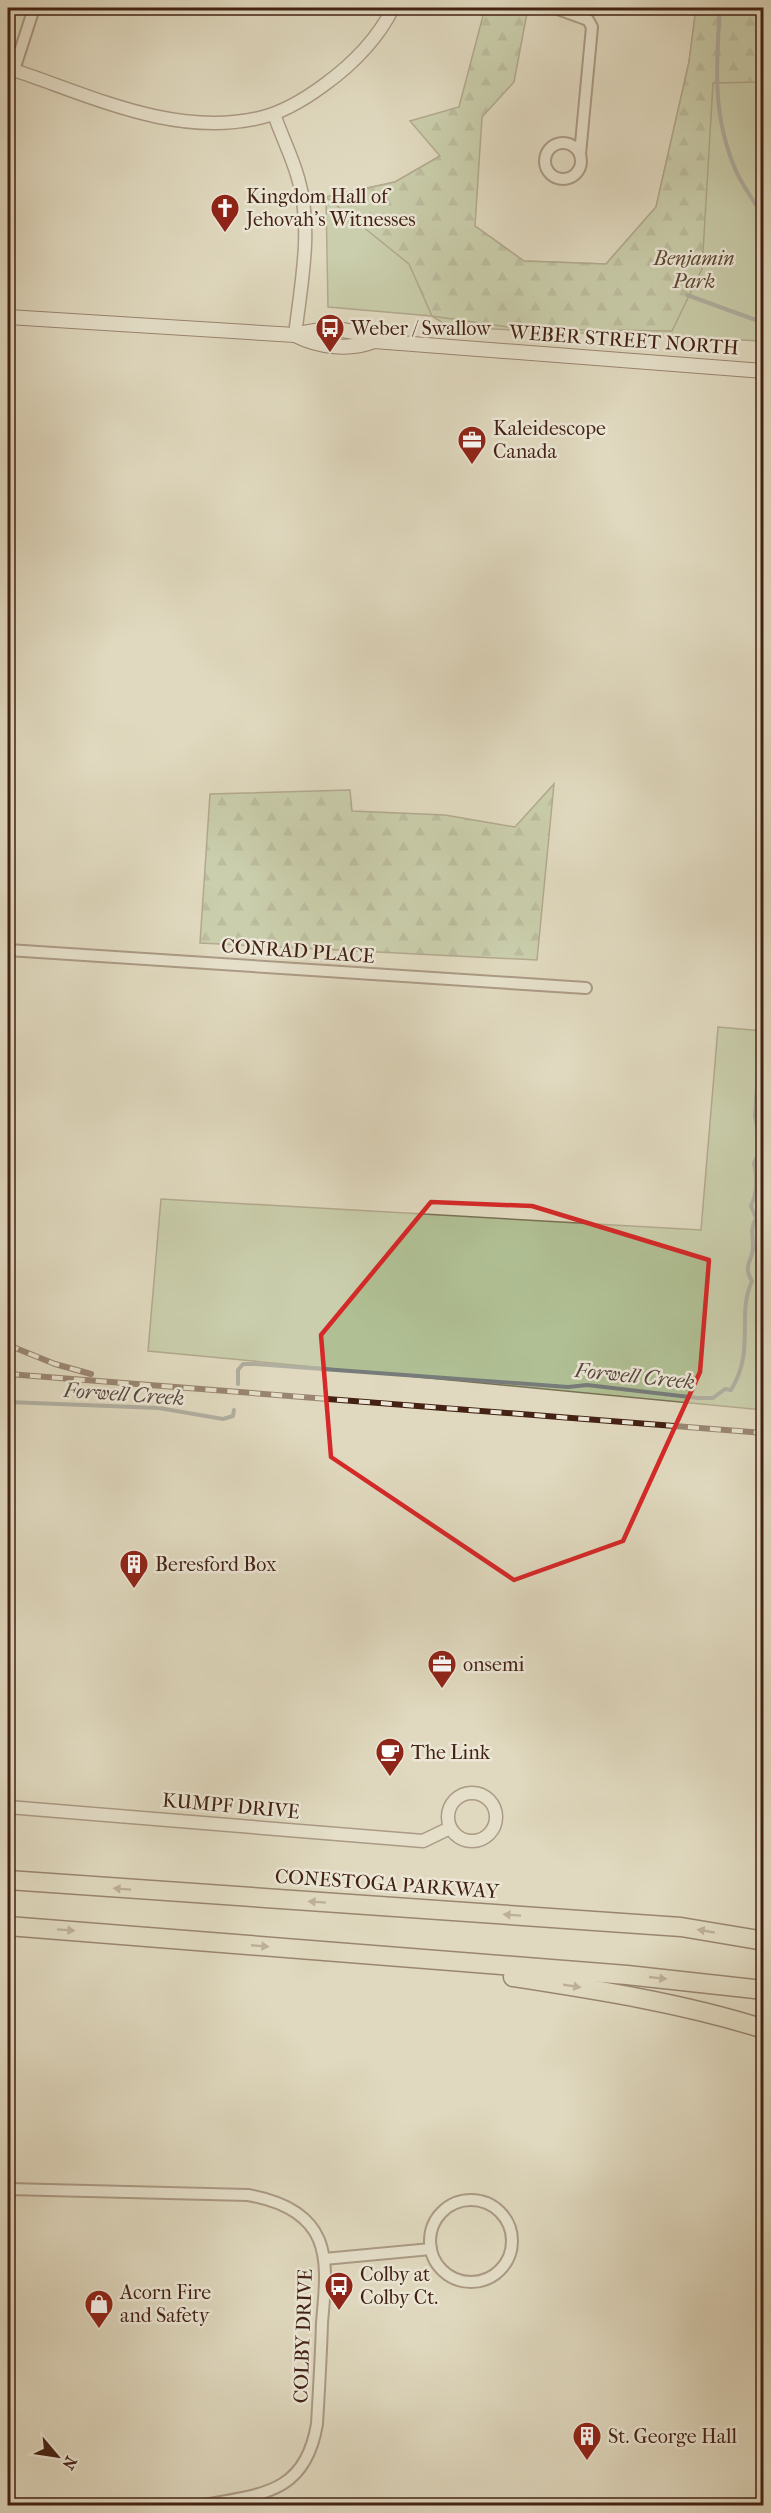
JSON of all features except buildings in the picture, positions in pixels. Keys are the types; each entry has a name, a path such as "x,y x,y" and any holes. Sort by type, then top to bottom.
{"highway":[{"name":"CONESTOGA PARKWAY","path":"8,1880 681,1927 764,1941"},
{"path":"8,1926 627,1975 764,1990"},
{"path":"432,1961 462,1970 588,1989 721,2015 764,2029"}],"main road":[{"name":"WEBER STREET NORTH","path":"8,316 295,335 308,341 328,345 356,346 374,341 764,371"}],"street":[{"path":"34,8 11,69 160,117 195,123 259,118 273,114 309,96 354,62 378,33 393,8"},
{"path":"555,8 588,20 592,27 580,154"},
{"path":"273,114 298,178 303,198 304,247 295,335"},
{"name":"CONRAD PLACE","path":"8,950 586,988"},
{"path":"467,1792 486,1797 494,1806 495,1825 491,1832 480,1840 462,1840 450,1828 447,1818 449,1806 456,1798 467,1792"},
{"name":"KUMPF DRIVE","path":"8,1807 423,1841 450,1828"},
{"name":"COLBY DRIVE","path":"8,2189 249,2195 270,2198 287,2206 306,2222 318,2239 324,2259 324,2289 314,2445 303,2466 273,2490 199,2505"},
{"path":"464,2201 478,2201 498,2210 507,2222 512,2235 511,2254 501,2270 483,2281 460,2281 447,2275 436,2262 430,2249 432,2227 439,2216 449,2206 464,2201"},
{"path":"324,2259 430,2249"}],"highlighted area":[{"path":"431,1202 532,1206 709,1260 700,1372 623,1541 514,1580 331,1457 321,1335"}],"green space":[{"name":"Benjamin Park","path":"485,8 510,8 527,13 514,82 482,117 475,226 524,261 606,264 656,207 689,62 696,8 763,8 763,82 713,83 702,269 672,331 523,329 432,316 409,264 326,197 395,182 440,156 410,121 459,107"},
{"name":"Benjamin Park","path":"696,8 763,8 763,341 449,327 432,316 328,307 326,197 395,182 440,156 475,226 524,261 606,264 656,207 689,62"},
{"path":"554,784 537,960 200,943 210,794 350,790 352,811 445,815 515,827"},
{"path":"718,1027 763,1031 763,1410 148,1351 161,1199 701,1230"}],"waterway":[{"name":"Forwell Creek","path":"720,8 717,71 723,132 737,173 764,217"},
{"name":"Forwell Creek","path":"687,295 764,323"},
{"name":"Forwell Creek","path":"238,1384 238,1370 243,1364 255,1364 568,1387 587,1385 698,1398 713,1398 725,1389 731,1390 743,1361 745,1307 752,1281 748,1267 753,1252 752,1229 756,1218 751,1206 756,1185 754,1163 759,1146 755,1116 764,980"},
{"name":"Forwell Creek","path":"8,1402 159,1408 223,1419 233,1416 234,1410"}],"railway":[{"path":"8,1345 55,1364 91,1374"},
{"path":"8,1374 764,1433"}],"place":[{"name":"Kingdom Hall of Jehovah's Witnesses","path":"225,234"},
{"name":"Weber / Swallow","path":"330,354"},
{"name":"Kaleidescope Canada","path":"472,466"},
{"name":"Beresford Box","path":"134,1590"},
{"name":"onsemi","path":"442,1690"},
{"name":"The Link","path":"390,1778"},
{"name":"Colby at Colby Ct.","path":"339,2312"},
{"name":"Acorn Fire and Safety","path":"99,2330"},
{"name":"St. George Hall","path":"587,2462"}]}
